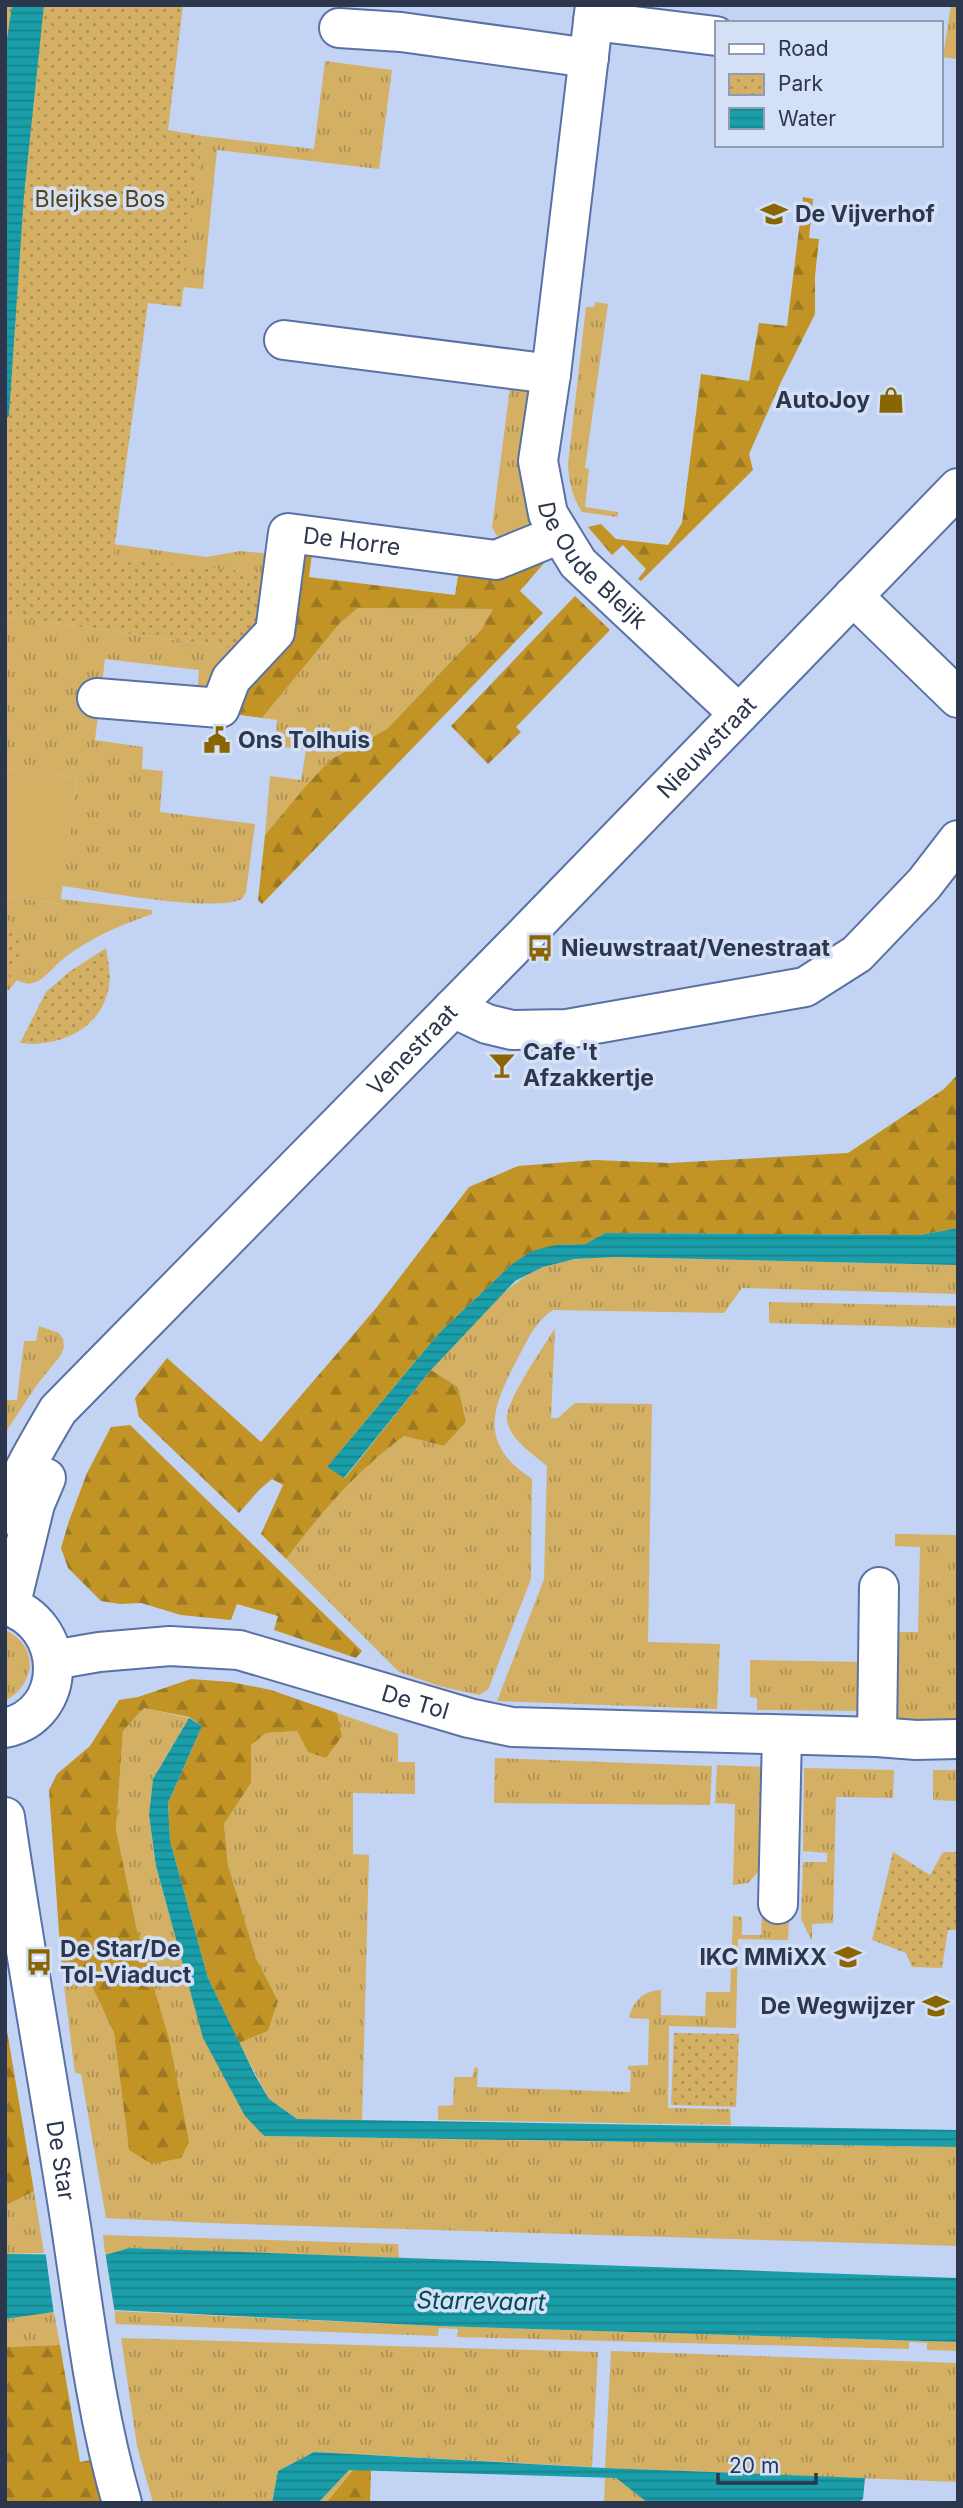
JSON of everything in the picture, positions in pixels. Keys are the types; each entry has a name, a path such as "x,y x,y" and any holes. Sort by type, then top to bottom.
{"street":[{"name":"De Oude Bleijk","path":"715,36 594,13 551,374 538,461 548,514 578,564 739,714"},
{"path":"339,28 401,32 589,58"},
{"path":"284,340 551,374"},
{"name":"Nieuwstraat","path":"453,1008 958,488"},
{"name":"De Horre","path":"97,698 220,708 231,679 275,632 288,533 496,560 560,534"},
{"path":"853,596 958,698"},
{"name":"Venestraat","path":"5,1514 29,1460 58,1410 453,1008 487,1024 512,1030 568,1029 805,987 857,954 924,884 958,841"},
{"name":"Venestraat","path":"8,1606 35,1504 80,1409 117,1349"},
{"path":"877,1737 878,1587"},
{"path":"5,1728 26,1720 38,1708 48,1693 53,1677 49,1642 39,1626 26,1614 8,1606"},
{"name":"De Tol","path":"53,1660 99,1652 170,1646 239,1650 469,1718 512,1727 916,1740 958,1739"},
{"path":"778,1904 782,1735"},
{"name":"De Star","path":"5,1817 23,1943 86,2323 110,2459 122,2503"}],"green space":[{"name":"Bleijkse Bos","path":"5,5 183,5 168,130 203,136 181,307 148,303 113,558 270,574 265,622 245,650 5,616"},
{"path":"951,5 958,5 957,59 943,57"},
{"path":"325,61 392,70 379,169 217,150 203,289 183,287 203,136 314,149"},
{"path":"803,197 813,199 809,238 819,239 815,314 749,454 753,470 641,581 638,579 646,569 623,545 612,555 588,527 601,524 616,539 668,545 682,523 701,374 749,381 759,323 787,326"},
{"path":"595,302 608,304 585,468 589,469 585,507 618,512 617,517 582,512 573,495 568,471 586,307 594,307"},
{"path":"511,380 530,384 541,533 504,548 492,527"},
{"path":"77,539 206,557 240,551 273,554 270,574 50,552"},
{"path":"304,552 312,553 309,577 455,595 459,570 540,556 544,563 520,591 543,613 262,904 258,900 265,835 330,760 387,729 482,629 493,609 358,608 340,623 262,718 234,714"},
{"path":"575,596 610,630 516,727 521,732 488,764 451,726"},
{"path":"358,608 494,609 482,629 387,729 330,760 265,835 270,776 301,780 306,750 275,746 277,720 262,718 340,623"},
{"path":"5,616 245,650 221,684 197,697 199,670 105,659 95,740 143,747 142,769 163,771 160,812 255,824 246,892 242,899 206,904 62,886 77,778 5,768"},
{"path":"5,768 77,778 60,904 5,896"},
{"path":"5,896 59,904 60,899 152,910 152,914 94,938 37,981 29,984 17,980 5,991"},
{"path":"5,917 16,932 19,950 15,968 5,983"},
{"path":"106,948 109,986 98,1014 88,1024 63,1038 35,1044 20,1043 46,992 69,972"},
{"path":"958,1074 958,1228 920,1235 605,1233 585,1244 555,1245 512,1264 440,1332 327,1467 345,1478 431,1370 458,1387 466,1422 444,1446 404,1436 340,1493 286,1559 261,1534 283,1485 272,1479 239,1513 139,1417 135,1398 167,1358 261,1442 377,1307 469,1187 518,1166 595,1160 669,1163 848,1153 944,1089"},
{"path":"615,1257 958,1265 958,1294 742,1288 724,1313 553,1310 541,1320 529,1337 501,1393 497,1408 497,1438 503,1452 532,1479 531,1579 488,1690 479,1695 439,1686 399,1672 286,1559 340,1493 404,1436 444,1446 466,1422 458,1387 431,1370 497,1299 541,1268 578,1259"},
{"path":"769,1302 958,1306 958,1328 769,1323"},
{"path":"39,1326 59,1333 64,1347 5,1433 5,1400 17,1400 24,1341 36,1341"},
{"path":"555,1328 551,1418 558,1418 575,1403 652,1404 648,1642 720,1644 717,1709 497,1701 544,1579 547,1466 513,1434 507,1421 508,1413 511,1402 534,1360"},
{"path":"130,1425 362,1651 356,1658 274,1630 278,1616 237,1604 231,1620 181,1615 141,1603 101,1601 68,1568 61,1548 87,1473 111,1427"},
{"path":"895,1534 958,1535 958,1723 893,1721 893,1632 918,1632 920,1547 895,1546"},
{"path":"5,1630 24,1645 30,1665 23,1685 5,1701"},
{"path":"750,1660 865,1662 865,1711 757,1710 757,1698 750,1697"},
{"path":"191,1679 231,1682 271,1690 337,1713 342,1736 326,1758 308,1752 297,1731 266,1733 251,1745 251,1783 224,1824 228,1865 256,1958 278,2001 268,2031 239,2043 208,1978 170,1841 168,1803 202,1726 189,1717 144,1708 123,1731 116,1829 137,1930 169,2039 189,2142 181,2158 152,2164 129,2150 114,2033 90,1982 61,1961 49,1790 57,1774 90,1746 119,1700 138,1697"},
{"path":"144,1708 189,1718 153,1779 149,1815 156,1866 170,1918 263,2136 958,2147 958,2246 106,2218 81,2074 75,2073 61,1961 90,1982 114,2033 129,2150 137,1930 116,1829 123,1731"},
{"path":"337,1713 398,1734 398,1762 415,1762 415,1794 353,1793 353,1854 369,1855 362,2120 297,2119 269,2099 239,2043 268,2031 278,2001 256,1958 228,1865 224,1824 251,1783 251,1745 266,1733 297,1731 308,1752 342,1736"},
{"path":"495,1758 712,1766 710,1805 494,1803"},
{"path":"717,1765 766,1767 761,1869 748,1883 733,1885 735,1804 715,1803"},
{"path":"804,1768 894,1770 893,1798 836,1797 833,1923 812,1924 812,1941 801,1919 803,1862 827,1862 827,1853 803,1851"},
{"path":"933,1770 958,1770 958,1801 933,1800"},
{"path":"893,1852 930,1875 943,1852 958,1852 958,1930 948,1930 942,1968 912,1967 906,1953 872,1940"},
{"path":"733,1916 742,1917 742,1935 761,1935 762,1917 789,1918 788,1940 738,1939 736,2028 669,2026 668,2108 730,2109 731,2125 438,2120 438,2106 453,2105 454,2077 472,2077 475,2067 478,2068 477,2087 630,2092 631,2070 628,2070 628,2066 648,2065 649,2019 629,2018 633,2007 644,1995 661,1990 661,2015 705,2016 706,1992 730,1992"},
{"path":"5,2019 34,2191 5,2206"},
{"path":"674,2033 739,2034 736,2107 671,2105"},
{"path":"34,2191 44,2253 5,2254 5,2206"},
{"path":"103,2235 398,2244 399,2258 129,2248 105,2255"},
{"path":"114,2311 438,2326 958,2342 958,2351 927,2350 927,2343 909,2342 909,2349 457,2337 458,2329 439,2328 438,2336 116,2324"},
{"path":"54,2312 60,2345 5,2347 5,2319"},
{"path":"121,2338 598,2352 592,2467 314,2452 278,2471 272,2503 153,2503 137,2446"},
{"path":"60,2345 80,2462 91,2460 105,2503 5,2503 5,2347"},
{"path":"611,2351 958,2363 958,2482 605,2468"},
{"path":"348,2470 353,2470 326,2503 318,2503"},
{"path":"353,2470 371,2470 370,2503 326,2503"},
{"path":"605,2477 616,2478 648,2503 604,2503"}],"water":[{"path":"12,5 44,5 24,195 9,415 5,421 5,53"},
{"path":"958,1228 958,1265 615,1257 575,1259 543,1267 515,1281 431,1370 344,1478 327,1467 440,1332 512,1264 532,1251 555,1245 585,1244 605,1233 920,1235"},
{"path":"189,1718 202,1726 168,1803 170,1841 208,1978 269,2099 297,2119 958,2130 958,2147 264,2136 245,2116 203,2038 156,1866 149,1815 153,1779"},
{"name":"Starrevaart","path":"129,2248 958,2278 958,2342 438,2326 54,2307 54,2312 5,2319 5,2254 105,2255"},
{"path":"314,2452 605,2468 865,2478 863,2499 858,2503 648,2503 616,2478 349,2470 318,2503 272,2503 278,2471"}],"pier":[{"path":"45,2249 105,2251 115,2314 57,2310 54,2315"}],"place":[{"name":"De Vijverhof","path":"774,214"},
{"name":"AutoJoy","path":"891,400"},
{"name":"Ons Tolhuis","path":"217,740"},
{"name":"Nieuwstraat/Venestraat","path":"540,948"},
{"name":"Cafe 't Afzakkertje","path":"502,1065"},
{"name":"IKC MMiXX","path":"848,1957"},
{"name":"De Star/De Tol-Viaduct","path":"39,1962"},
{"name":"De Wegwijzer","path":"936,2006"}]}
